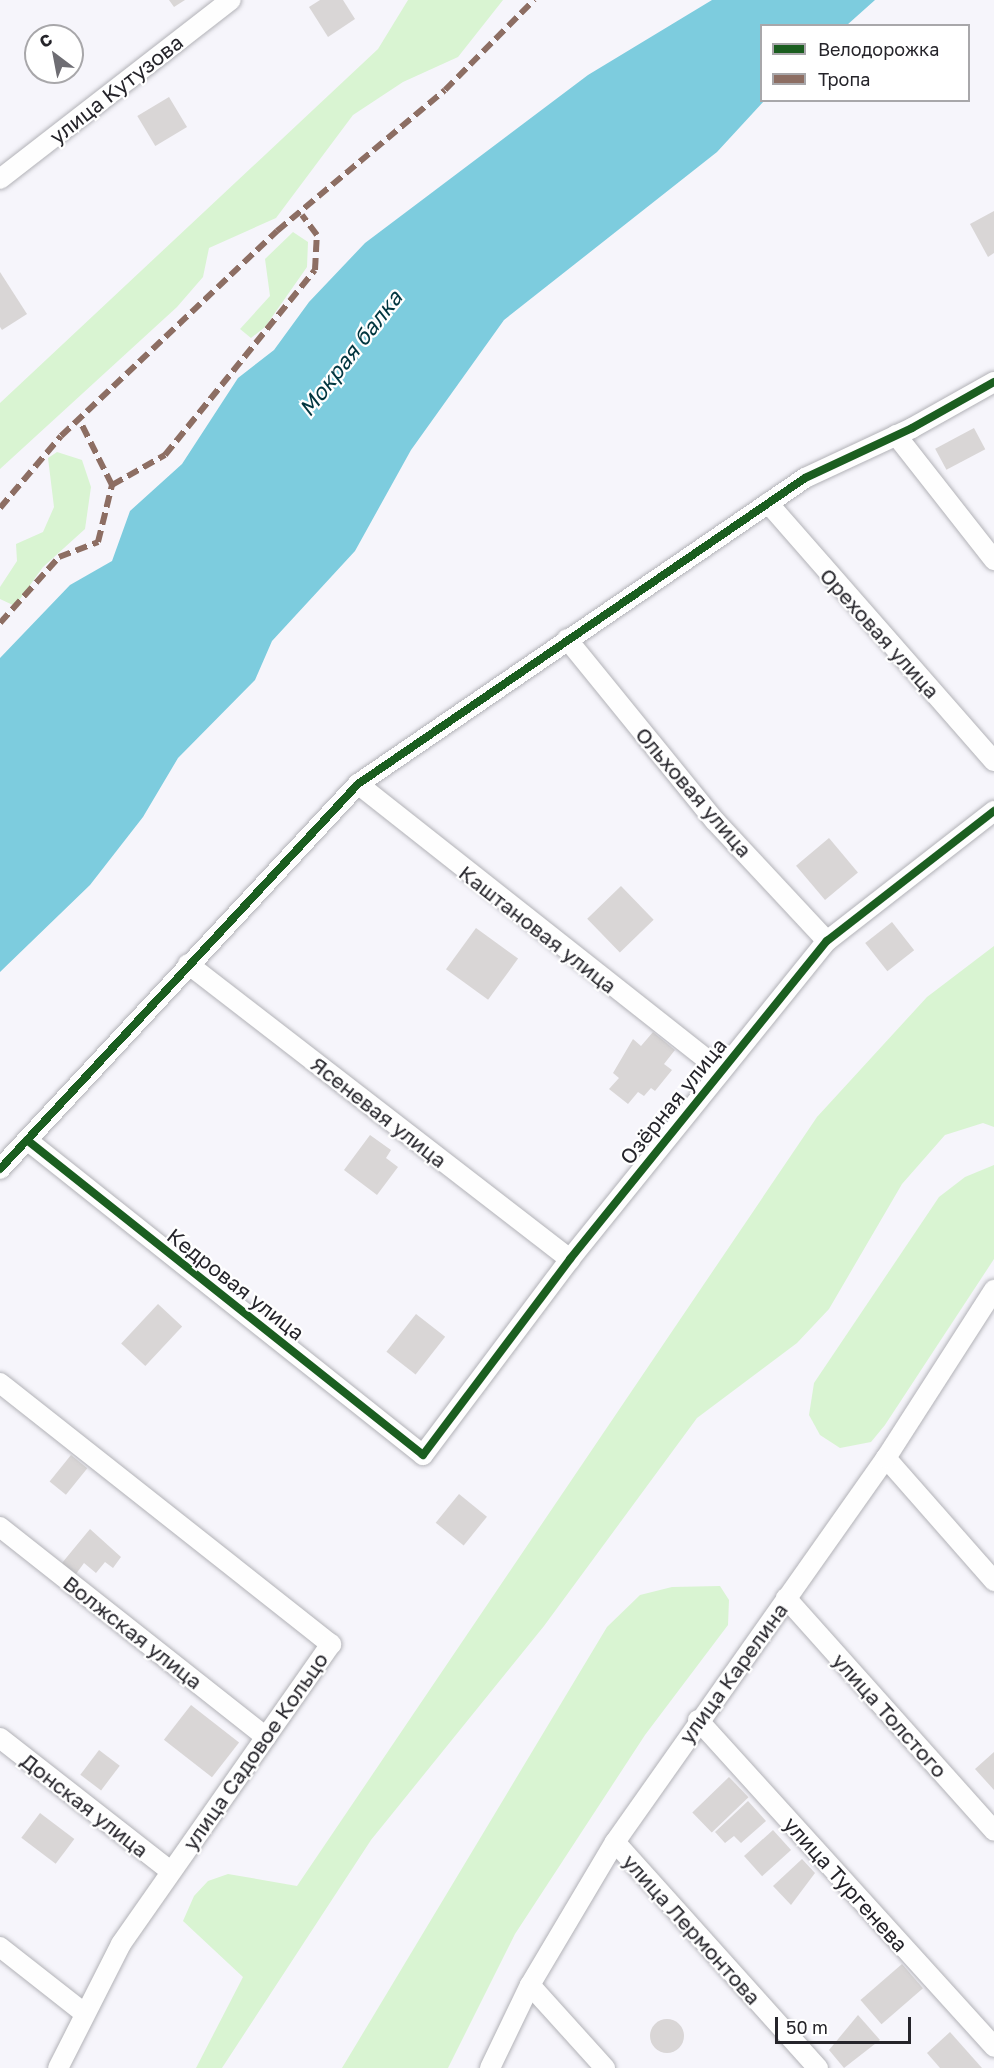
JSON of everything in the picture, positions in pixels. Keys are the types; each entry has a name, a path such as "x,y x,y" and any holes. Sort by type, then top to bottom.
{"street":[{"name":"улица Кутузова","path":"0,178 231,0"},
{"path":"0,1169 358,783 805,478 896,435 994,382"},
{"path":"896,435 994,560"},
{"name":"Ореховая улица","path":"768,503 994,761"},
{"name":"Ольховая улица","path":"567,639 715,821 827,941"},
{"name":"Каштановая улица","path":"358,783 721,1071"},
{"name":"Озёрная улица","path":"423,1455 570,1259 827,941 994,811"},
{"name":"Ясеневая улица","path":"188,964 570,1259"},
{"name":"Кедровая улица","path":"27,1140 423,1455"},
{"name":"улица Карелина","path":"490,2068 530,1985 615,1842 698,1720 886,1458 994,1290"},
{"name":"улица Садовое Кольцо","path":"1,1384 331,1644 170,1871 83,2012 58,2068"},
{"path":"886,1458 994,1581"},
{"name":"Волжская улица","path":"0,1527 266,1737"},
{"name":"улица Толстого","path":"786,1598 994,1831"},
{"name":"улица Тургенева","path":"698,1720 994,2047"},
{"name":"Донская улица","path":"0,1738 170,1871"},
{"name":"улица Лермонтова","path":"615,1842 818,2068"},
{"path":"0,1947 83,2012"},
{"path":"530,1985 605,2068"}],"green space":[{"path":"408,0 503,0 458,57 403,82 353,115 276,218 209,248 203,277 177,307 0,469 0,403 378,49"},
{"path":"293,232 308,242 307,267 265,327 251,338 240,329 270,296 265,259"},
{"path":"57,452 82,460 91,487 85,529 43,567 15,606 0,599 0,587 17,561 16,544 43,532 54,507 48,458"},
{"path":"994,946 994,1127 983,1123 945,1135 902,1184 829,1309 797,1343 697,1418 544,1626 371,1840 222,2068 196,2068 243,1977 183,1921 194,1896 208,1881 228,1874 297,1886 817,1117 927,997"},
{"path":"994,1165 994,1259 885,1425 871,1442 840,1448 820,1435 809,1415 814,1383 939,1197 965,1177"},
{"path":"720,1586 729,1600 728,1625 645,1735 515,1934 448,2068 342,2068 607,1627 640,1595 672,1587"}],"water":[{"name":"Мокрая балка","path":"712,0 875,0 848,24 760,24 760,102 763,102 717,152 504,320 411,450 355,551 272,641 255,680 178,758 143,817 90,885 0,972 0,658 70,585 112,561 130,511 182,464 238,378 274,350 309,302 365,243 588,75"}],"building":[{"path":"169,0 185,0 174,7"},
{"path":"320,0 343,0 355,19 328,37 309,7"},
{"path":"169,97 187,127 155,146 137,116"},
{"path":"994,211 994,253 988,257 970,224"},
{"path":"0,272 27,314 2,330 0,327"},
{"path":"974,428 985,449 946,470 935,449"},
{"path":"829,838 858,872 825,900 796,866"},
{"path":"621,886 654,920 620,952 587,919"},
{"path":"892,922 914,950 887,971 865,943"},
{"path":"476,928 518,959 488,1000 446,969"},
{"path":"653,1032 675,1050 664,1064 672,1070 655,1091 651,1088 644,1096 638,1092 628,1104 609,1089 619,1078 613,1073 633,1039 641,1046"},
{"path":"370,1135 391,1150 386,1158 398,1167 377,1195 344,1170"},
{"path":"158,1304 182,1327 145,1366 121,1343"},
{"path":"416,1314 445,1337 416,1375 386,1352"},
{"path":"71,1455 87,1468 66,1495 50,1481"},
{"path":"459,1494 487,1517 464,1545 436,1523"},
{"path":"90,1529 121,1557 113,1568 105,1562 96,1573 84,1563 76,1574 62,1563"},
{"path":"191,1705 239,1743 212,1777 164,1740"},
{"path":"99,1750 120,1766 101,1790 80,1775"},
{"path":"994,1752 994,1790 975,1769"},
{"path":"729,1777 748,1797 712,1833 692,1812"},
{"path":"748,1801 766,1821 741,1843 734,1836 725,1843 715,1832"},
{"path":"40,1813 74,1839 56,1864 21,1838"},
{"path":"773,1830 791,1850 762,1876 744,1856"},
{"path":"802,1859 815,1873 791,1905 773,1886"},
{"path":"902,1964 923,1988 881,2024 860,2000"},
{"path":"858,2015 880,2040 844,2068 829,2050"},
{"path":"667,2019 679,2024 684,2036 679,2048 667,2053 655,2048 650,2036 655,2024"},
{"path":"950,2032 982,2068 940,2068 927,2053"}],"marked path":[{"path":"0,508 61,436 277,231 445,90 534,0"},
{"path":"112,485 165,455 315,270 317,235 302,215"},
{"path":"0,623 59,557 98,542 112,485 79,419"}],"cycle path":[{"path":"0,1169 358,784 805,478 912,428 994,382"},
{"path":"27,1140 423,1455 570,1259 827,941 994,811"}]}
